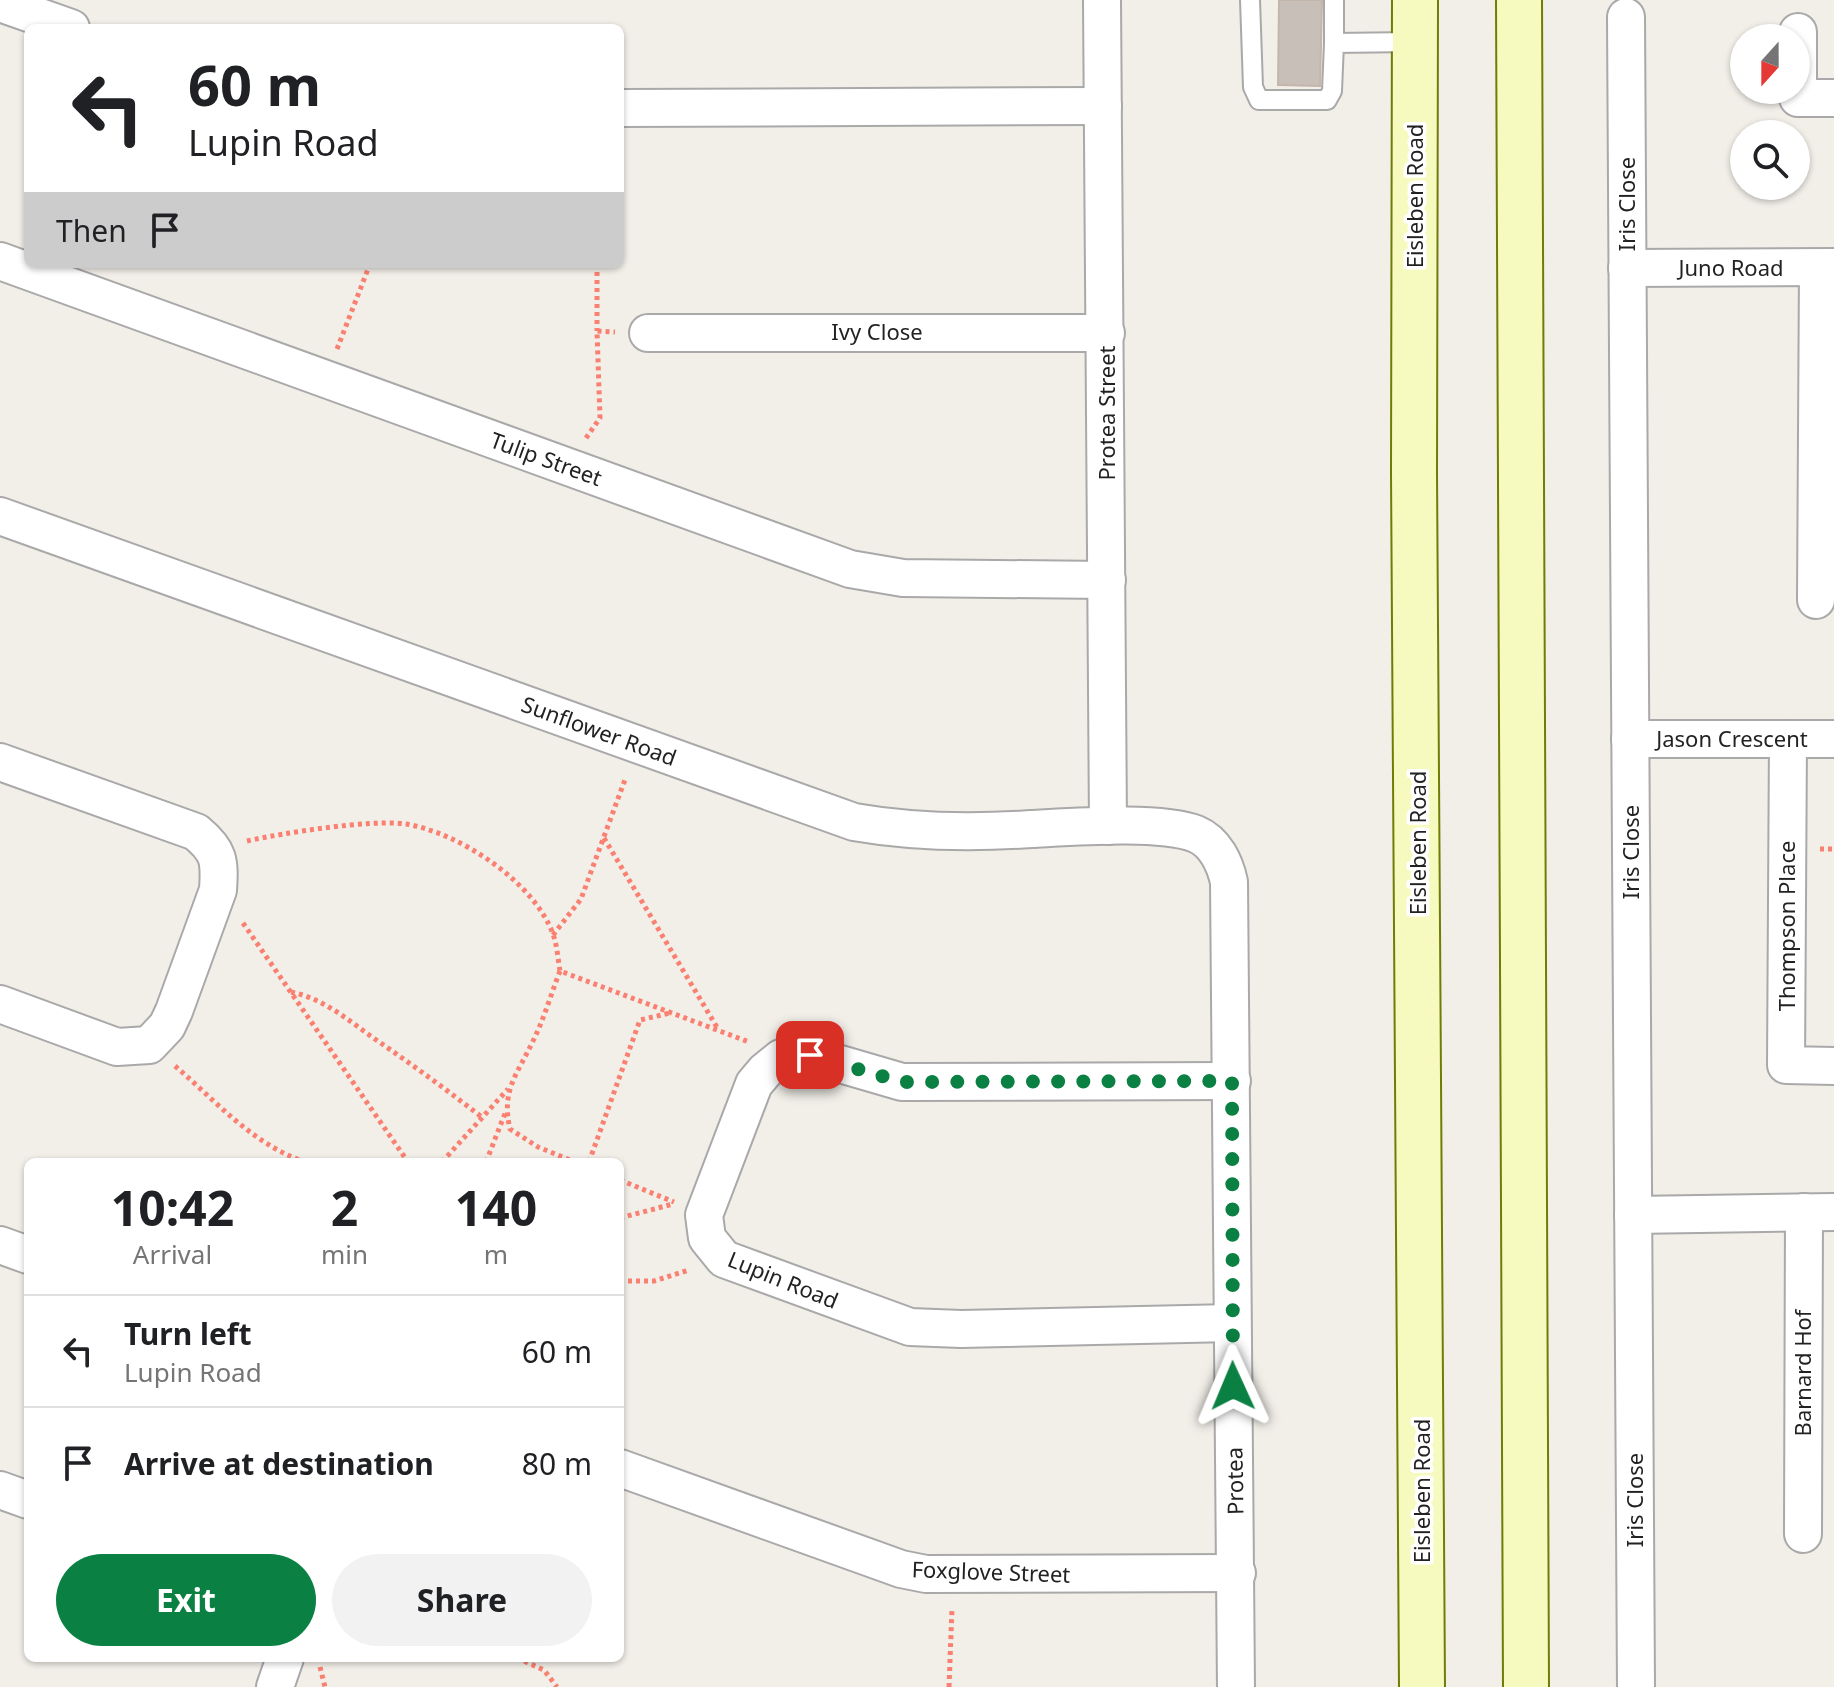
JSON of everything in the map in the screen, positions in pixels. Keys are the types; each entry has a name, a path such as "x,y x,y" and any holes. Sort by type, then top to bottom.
{"main road":[{"path":"1519,0 1526,1687"},
{"name":"Eisleben Road","path":"1415,21 1414,473 1422,1687"}],"street":[{"name":"Protea Street","path":"1102,0 1108,826"},
{"path":"23,6 62,24"},
{"name":"Iris Close","path":"1626,17 1636,1687"},
{"path":"1810,98 1834,98"},
{"path":"624,108 1103,106"},
{"name":"Tulip Street","path":"0,261 850,569 878,576 1107,580"},
{"name":"Juno Road","path":"1627,268 1826,268"},
{"path":"1816,600 1826,268"},
{"name":"Ivy Close","path":"648,333 1106,333"},
{"name":"Sunflower Road","path":"0,516 828,813 885,827 1027,829 1108,826 1182,830 1199,835 1213,847"},
{"name":"Jason Crescent","path":"1630,739 1834,739"},
{"name":"Thompson Place","path":"1788,739 1786,1065 1834,1066"},
{"path":"0,762 196,832 218,873 171,1018 159,1037 149,1045 117,1047 0,1004"},
{"name":"Protea","path":"1213,847 1226,866 1229,882 1236,1687"},
{"path":"765,1071 781,1058 799,1052 902,1082 1232,1081"},
{"name":"Lupin Road","path":"765,1071 754,1084 704,1215 707,1238 724,1259 910,1327 961,1329 1232,1323"},
{"path":"1633,1215 1819,1212"},
{"name":"Barnard Hof","path":"1803,1534 1819,1212"},
{"path":"0,1245 24,1254"},
{"name":"Foxglove Street","path":"624,1469 901,1569 926,1574 1237,1573"},
{"path":"0,1490 24,1499"},
{"path":"275,1687 284,1662"}],"lane":[{"path":"1250,0 1253,87 1259,100 1327,100 1332,91 1334,0"},
{"path":"1334,43 1415,21"}],"path":[{"path":"325,378 368,268"},
{"path":"566,466 600,418 597,268"},
{"path":"597,331 648,333"},
{"path":"553,935 581,899 637,745"},
{"path":"405,1158 291,991 218,873 235,844 321,830 403,824 429,829 463,843 533,898 553,935 560,971 534,1040 508,1088 446,1158"},
{"path":"604,838 718,1031"},
{"path":"560,971 750,1043 765,1071"},
{"path":"291,991 310,996 346,1018 438,1082 483,1118"},
{"path":"590,1158 640,1020 671,1013"},
{"path":"149,1045 237,1122 264,1142 297,1158"},
{"path":"488,1158 506,1110 508,1088"},
{"path":"506,1110 510,1129 538,1147 565,1158"},
{"path":"624,1182 678,1203 659,1205 624,1217"},
{"path":"624,1281 654,1281 724,1259"},
{"path":"949,1687 953,1575"},
{"path":"320,1662 325,1687"},
{"path":"526,1662 544,1670 557,1687"}],"building":[{"path":"1279,0 1322,0 1320,86 1278,85"}],"route":[{"path":"810,1055 902,1082 1232,1081 1233,1386"}]}
